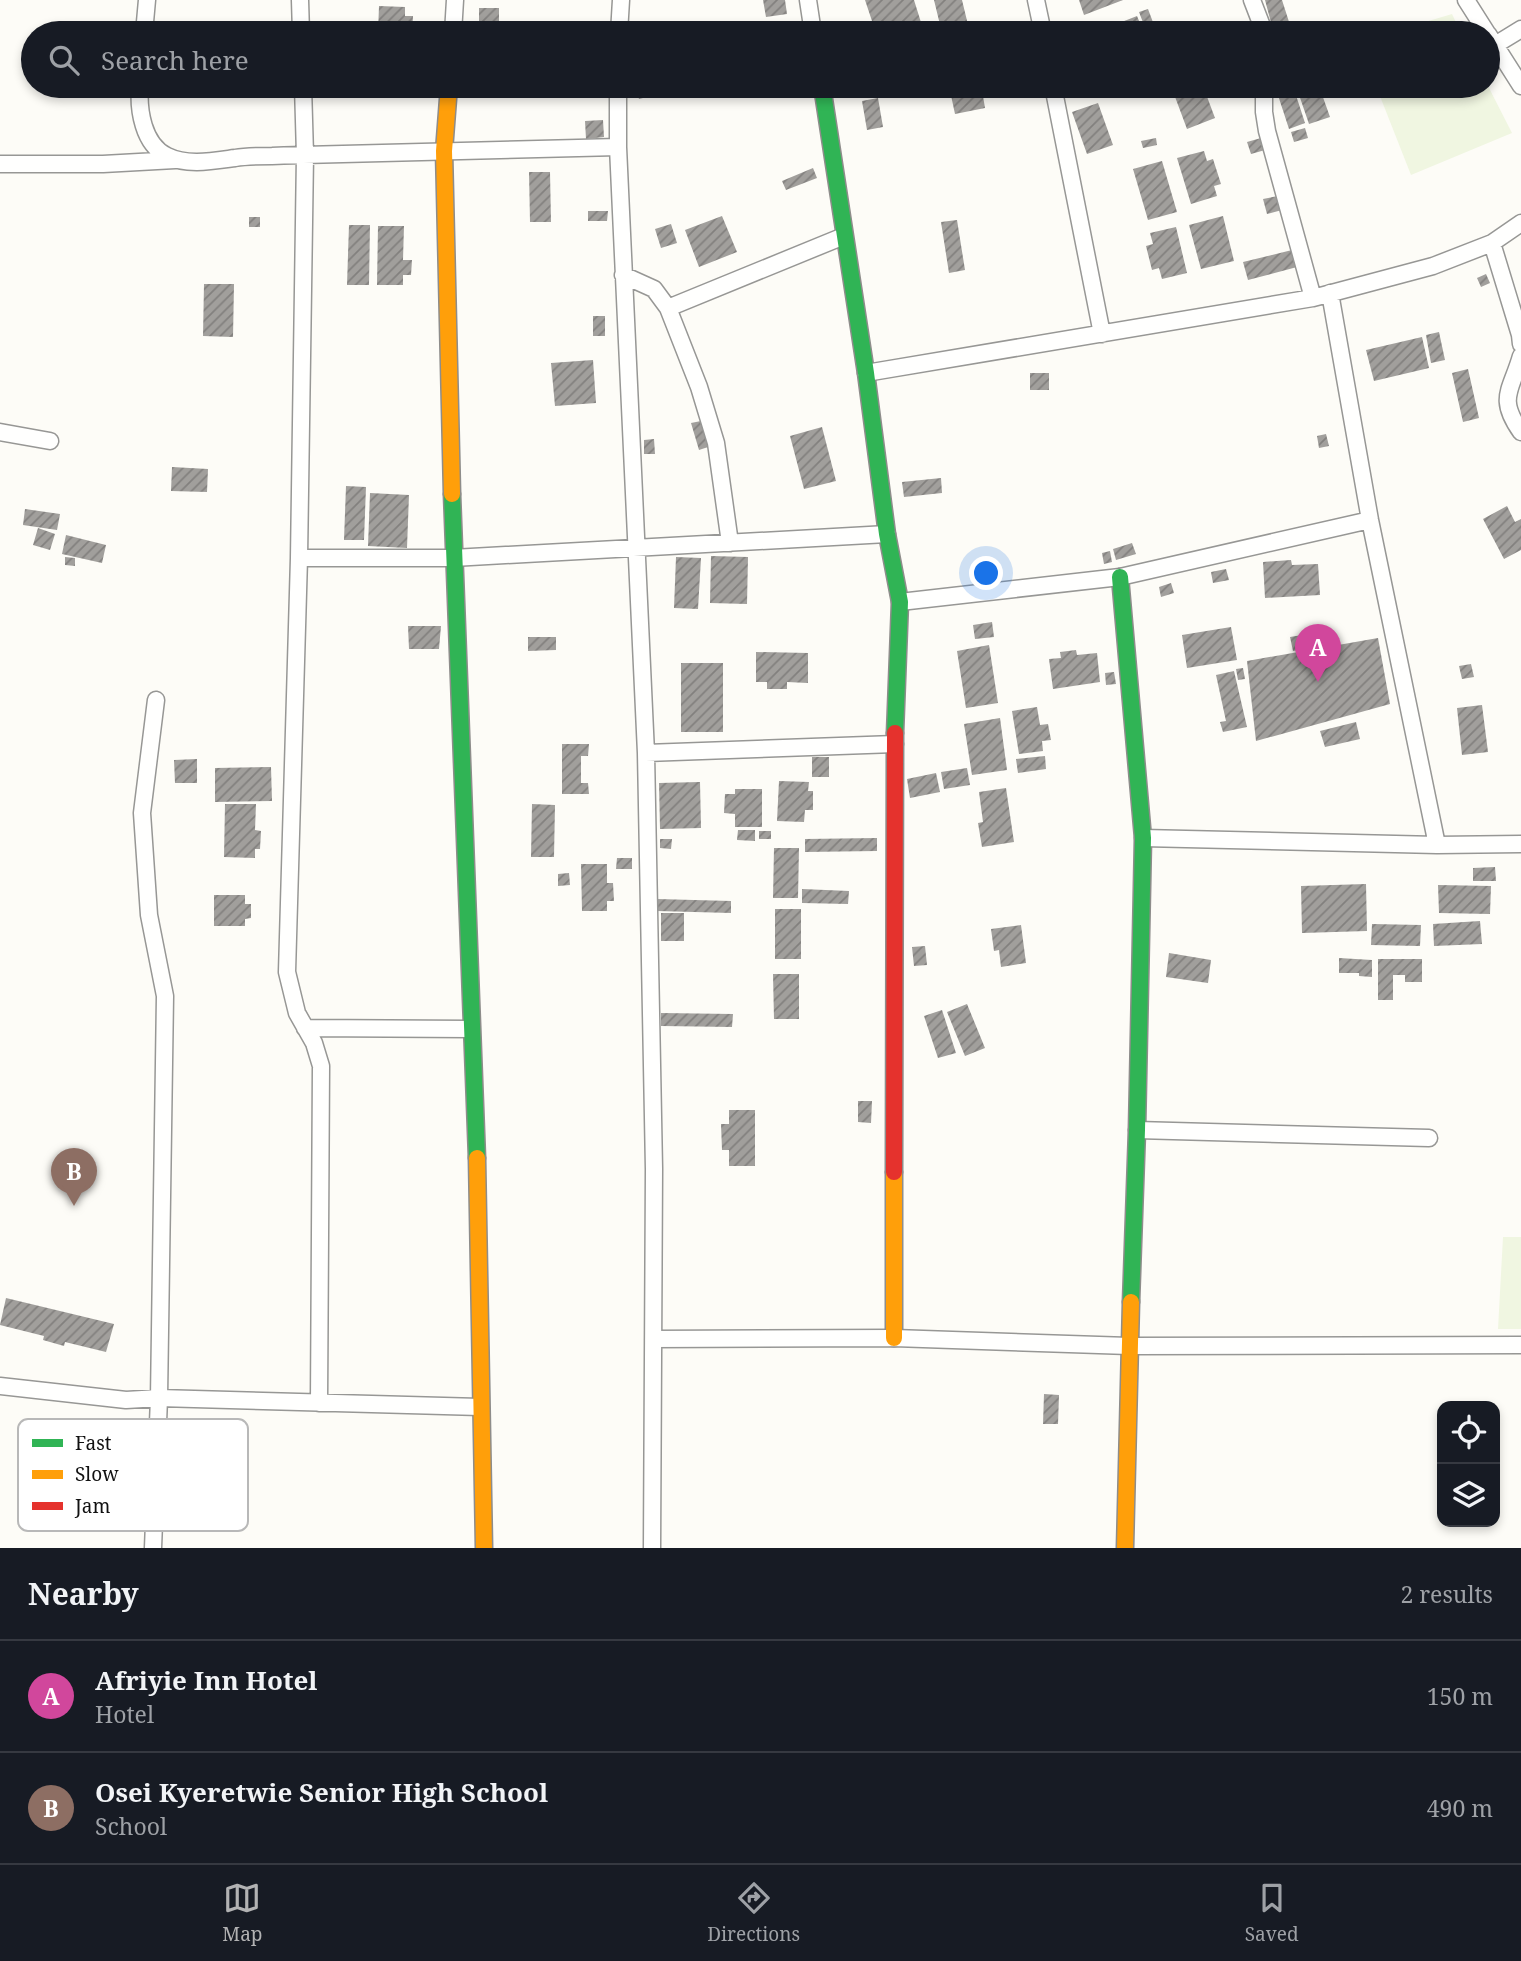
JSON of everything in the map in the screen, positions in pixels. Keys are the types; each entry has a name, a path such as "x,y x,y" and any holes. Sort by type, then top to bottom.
{"street":[{"path":"145,21 146,0"},
{"path":"300,0 301,21"},
{"path":"454,21 455,0"},
{"path":"620,21 621,0"},
{"path":"808,0 811,21"},
{"path":"1036,0 1040,21"},
{"path":"1252,0 1260,21"},
{"path":"1466,0 1480,21"},
{"path":"1500,34 1521,29"},
{"path":"1500,53 1521,86"},
{"path":"139,98 147,134 157,150 178,160"},
{"path":"303,98 299,558 287,972 297,1013 314,1043 321,1066 319,1403"},
{"path":"448,98 444,151 453,558 479,1217 484,1548"},
{"path":"618,98 623,275 646,753 654,1170 652,1548"},
{"path":"824,98 866,373 887,534 900,602 895,744 894,1338"},
{"path":"1055,98 1102,334"},
{"path":"1264,98 1267,131 1312,298"},
{"path":"0,164 103,164 178,160 198,162 304,155 618,147"},
{"path":"866,373 1312,298 1433,266 1492,243 1521,223"},
{"path":"668,308 844,236"},
{"path":"1492,243 1521,344"},
{"path":"623,275 654,289 668,308 699,387 716,443 730,543"},
{"path":"1330,293 1370,520 1437,845"},
{"path":"1521,356 1508,388 1510,417 1521,432"},
{"path":"0,432 50,441"},
{"path":"900,602 1120,577 1370,520"},
{"path":"299,558 453,558 887,534"},
{"path":"1120,577 1143,838 1125,1548"},
{"path":"156,700 142,813 149,915 165,996 158,1419"},
{"path":"646,753 895,744"},
{"path":"1143,838 1437,845 1521,844"},
{"path":"305,1028 471,1029"},
{"path":"1137,1130 1429,1138"},
{"path":"653,1339 894,1338 1129,1346 1521,1345"},
{"path":"0,1386 126,1400 159,1398 480,1407"}],"green space":[{"path":"1452,14 1455,21 1428,21"},
{"path":"1381,98 1494,98 1512,133 1411,175"},
{"path":"1503,1237 1521,1237 1521,1329 1498,1329"}],"building":[{"path":"763,0 785,0 787,14 766,17"},
{"path":"865,0 914,0 921,21 872,21"},
{"path":"934,0 962,0 967,21 939,21"},
{"path":"1079,0 1123,0 1084,15"},
{"path":"1265,0 1282,0 1289,21 1271,21"},
{"path":"379,6 405,7 405,16 413,16 413,21 378,21"},
{"path":"479,8 499,8 499,21 479,21"},
{"path":"1148,9 1152,21 1142,21 1139,12"},
{"path":"1137,16 1139,21 1124,21"},
{"path":"878,98 883,127 867,130 862,101"},
{"path":"952,98 983,98 985,108 955,114"},
{"path":"1175,98 1208,98 1215,118 1187,129"},
{"path":"1279,98 1297,98 1305,123 1289,129"},
{"path":"1300,98 1323,98 1330,117 1309,124"},
{"path":"1098,103 1113,145 1087,154 1072,112"},
{"path":"603,120 604,137 586,139 585,121"},
{"path":"1305,128 1308,138 1294,142 1291,132"},
{"path":"1156,138 1157,145 1143,148 1141,141"},
{"path":"1261,138 1265,150 1251,154 1247,142"},
{"path":"1204,151 1207,161 1213,159 1221,184 1214,186 1217,196 1191,204 1177,158"},
{"path":"1162,161 1177,212 1148,220 1133,169"},
{"path":"813,168 817,178 786,190 782,181"},
{"path":"529,172 550,172 551,222 530,222"},
{"path":"1278,196 1282,210 1267,214 1263,199"},
{"path":"588,211 608,211 607,221 588,221"},
{"path":"722,216 737,252 699,267 685,230"},
{"path":"1223,216 1234,261 1201,269 1189,225"},
{"path":"249,217 260,217 260,227 249,227"},
{"path":"957,220 965,270 949,273 941,222"},
{"path":"671,224 677,243 661,248 655,229"},
{"path":"349,225 370,225 369,285 347,285"},
{"path":"378,226 404,226 403,260 412,260 411,275 403,275 403,285 377,285"},
{"path":"1176,227 1187,273 1162,279 1159,268 1152,270 1146,246 1153,244 1150,233"},
{"path":"1292,250 1297,267 1248,280 1243,262"},
{"path":"1486,274 1490,283 1481,287 1477,278"},
{"path":"204,284 234,284 233,337 203,336"},
{"path":"593,316 605,316 605,336 593,336"},
{"path":"1439,332 1445,360 1431,363 1426,335"},
{"path":"1422,337 1429,368 1374,381 1366,350"},
{"path":"593,360 596,403 555,406 551,363"},
{"path":"1468,369 1479,418 1463,422 1452,373"},
{"path":"1030,373 1049,373 1049,390 1030,390"},
{"path":"701,421 708,447 699,450 691,423"},
{"path":"822,427 836,481 804,489 790,436"},
{"path":"1326,434 1329,446 1319,448 1317,436"},
{"path":"654,439 655,454 644,454 644,440"},
{"path":"172,467 208,469 207,492 171,491"},
{"path":"941,478 942,493 904,497 902,482"},
{"path":"346,486 366,487 364,540 344,540"},
{"path":"370,493 409,495 407,548 368,546"},
{"path":"1507,506 1515,522 1521,519 1521,550 1504,559 1483,519"},
{"path":"25,509 60,514 57,530 23,525"},
{"path":"38,528 55,534 50,550 33,545"},
{"path":"66,535 106,545 102,563 62,554"},
{"path":"1132,543 1136,554 1116,560 1113,549"},
{"path":"1110,551 1112,562 1104,564 1102,553"},
{"path":"711,556 748,557 747,604 710,603"},
{"path":"65,557 75,558 75,566 65,565"},
{"path":"676,557 701,558 698,609 674,608"},
{"path":"1291,560 1292,565 1318,564 1320,595 1265,598 1263,562"},
{"path":"1226,569 1229,580 1213,583 1211,572"},
{"path":"1171,583 1174,593 1161,597 1159,587"},
{"path":"992,622 994,637 975,639 973,625"},
{"path":"408,626 441,626 439,649 409,649"},
{"path":"1231,627 1237,660 1187,668 1182,635"},
{"path":"1332,630 1334,644 1293,651 1290,637"},
{"path":"528,637 556,637 556,650 528,651"},
{"path":"1378,638 1390,704 1256,741 1247,661"},
{"path":"989,645 998,703 966,708 957,651"},
{"path":"1076,650 1077,655 1097,653 1100,682 1053,689 1049,659 1061,658 1060,652"},
{"path":"756,652 808,653 808,683 787,682 787,689 767,689 767,682 756,682"},
{"path":"681,663 723,663 723,732 681,732"},
{"path":"1471,664 1474,677 1462,679 1459,666"},
{"path":"1243,668 1245,679 1238,680 1236,669"},
{"path":"1234,671 1247,727 1223,732 1220,722 1226,721 1216,675"},
{"path":"1114,672 1116,684 1106,685 1105,673"},
{"path":"1482,705 1488,752 1462,755 1457,708"},
{"path":"1037,707 1040,725 1048,724 1051,740 1042,741 1043,751 1019,754 1012,711"},
{"path":"1000,718 1007,770 972,775 964,724"},
{"path":"1356,722 1360,739 1325,747 1320,731"},
{"path":"562,744 589,744 588,756 581,756 581,783 588,783 589,794 562,794"},
{"path":"1045,756 1046,769 1018,773 1016,759"},
{"path":"812,757 829,757 829,777 812,777"},
{"path":"197,759 197,783 175,783 174,760"},
{"path":"271,767 272,801 215,802 215,768"},
{"path":"967,768 970,785 944,789 941,772"},
{"path":"936,773 940,792 910,798 907,779"},
{"path":"779,781 809,782 808,791 813,791 813,810 805,810 804,822 777,821"},
{"path":"700,782 701,828 660,829 659,783"},
{"path":"1006,788 1014,842 982,847 978,823 983,822 979,792"},
{"path":"735,789 762,789 762,827 735,827 735,814 724,813 725,794 735,794"},
{"path":"225,804 256,804 255,830 261,831 260,849 255,849 255,858 224,857"},
{"path":"532,804 555,805 554,857 531,857"},
{"path":"738,830 755,830 755,841 737,840"},
{"path":"759,831 771,831 771,839 759,839"},
{"path":"877,838 877,851 805,852 805,839"},
{"path":"660,839 672,839 671,849 660,848"},
{"path":"774,848 799,848 798,898 773,898"},
{"path":"617,858 632,858 632,869 616,869"},
{"path":"581,864 607,864 607,883 613,883 614,901 607,901 607,911 582,911"},
{"path":"1495,867 1496,881 1473,881 1473,868"},
{"path":"569,873 570,885 558,886 558,874"},
{"path":"1366,884 1367,931 1302,933 1301,886"},
{"path":"1438,885 1491,886 1490,914 1439,913"},
{"path":"802,889 849,891 848,904 802,903"},
{"path":"214,895 245,895 245,904 251,904 251,918 245,919 245,926 214,926"},
{"path":"657,899 731,901 731,913 657,911"},
{"path":"775,909 801,909 801,959 775,959"},
{"path":"661,913 684,913 684,941 661,941"},
{"path":"1480,921 1482,944 1434,946 1433,924"},
{"path":"1372,924 1421,925 1420,946 1371,945"},
{"path":"1021,925 1026,963 1001,967 999,950 994,951 991,929"},
{"path":"925,946 927,965 914,966 912,947"},
{"path":"1169,953 1211,960 1208,983 1166,977"},
{"path":"1339,958 1372,960 1372,977 1359,976 1359,973 1339,973"},
{"path":"1378,959 1422,959 1422,982 1405,982 1405,975 1393,975 1393,1000 1378,1000"},
{"path":"773,974 799,974 799,1019 774,1019"},
{"path":"967,1004 985,1048 965,1056 947,1012"},
{"path":"942,1010 956,1053 938,1058 924,1016"},
{"path":"661,1013 733,1014 732,1027 661,1026"},
{"path":"858,1101 872,1101 871,1123 858,1122"},
{"path":"729,1110 755,1110 755,1166 729,1166 729,1150 722,1150 721,1124 729,1124"},
{"path":"6,1298 114,1324 106,1352 65,1342 64,1346 43,1340 44,1336 0,1325"},
{"path":"1044,1394 1059,1395 1058,1424 1043,1424"}],"traffic: fast":[{"path":"824,98 866,373 887,534 900,602 895,733"},
{"path":"452,494 477,1158"},
{"path":"1120,577 1143,838 1131,1302"}],"traffic: slow":[{"path":"448,98 444,151 452,494"},
{"path":"477,1158 484,1548"},
{"path":"894,1172 894,1338"},
{"path":"1125,1548 1131,1302"}],"traffic: jam":[{"path":"894,1172 895,733"}],"place":[{"name":"Afriyie Inn Hotel","path":"1318,682"},
{"name":"Osei Kyeretwie Senior High School","path":"74,1206"}]}
